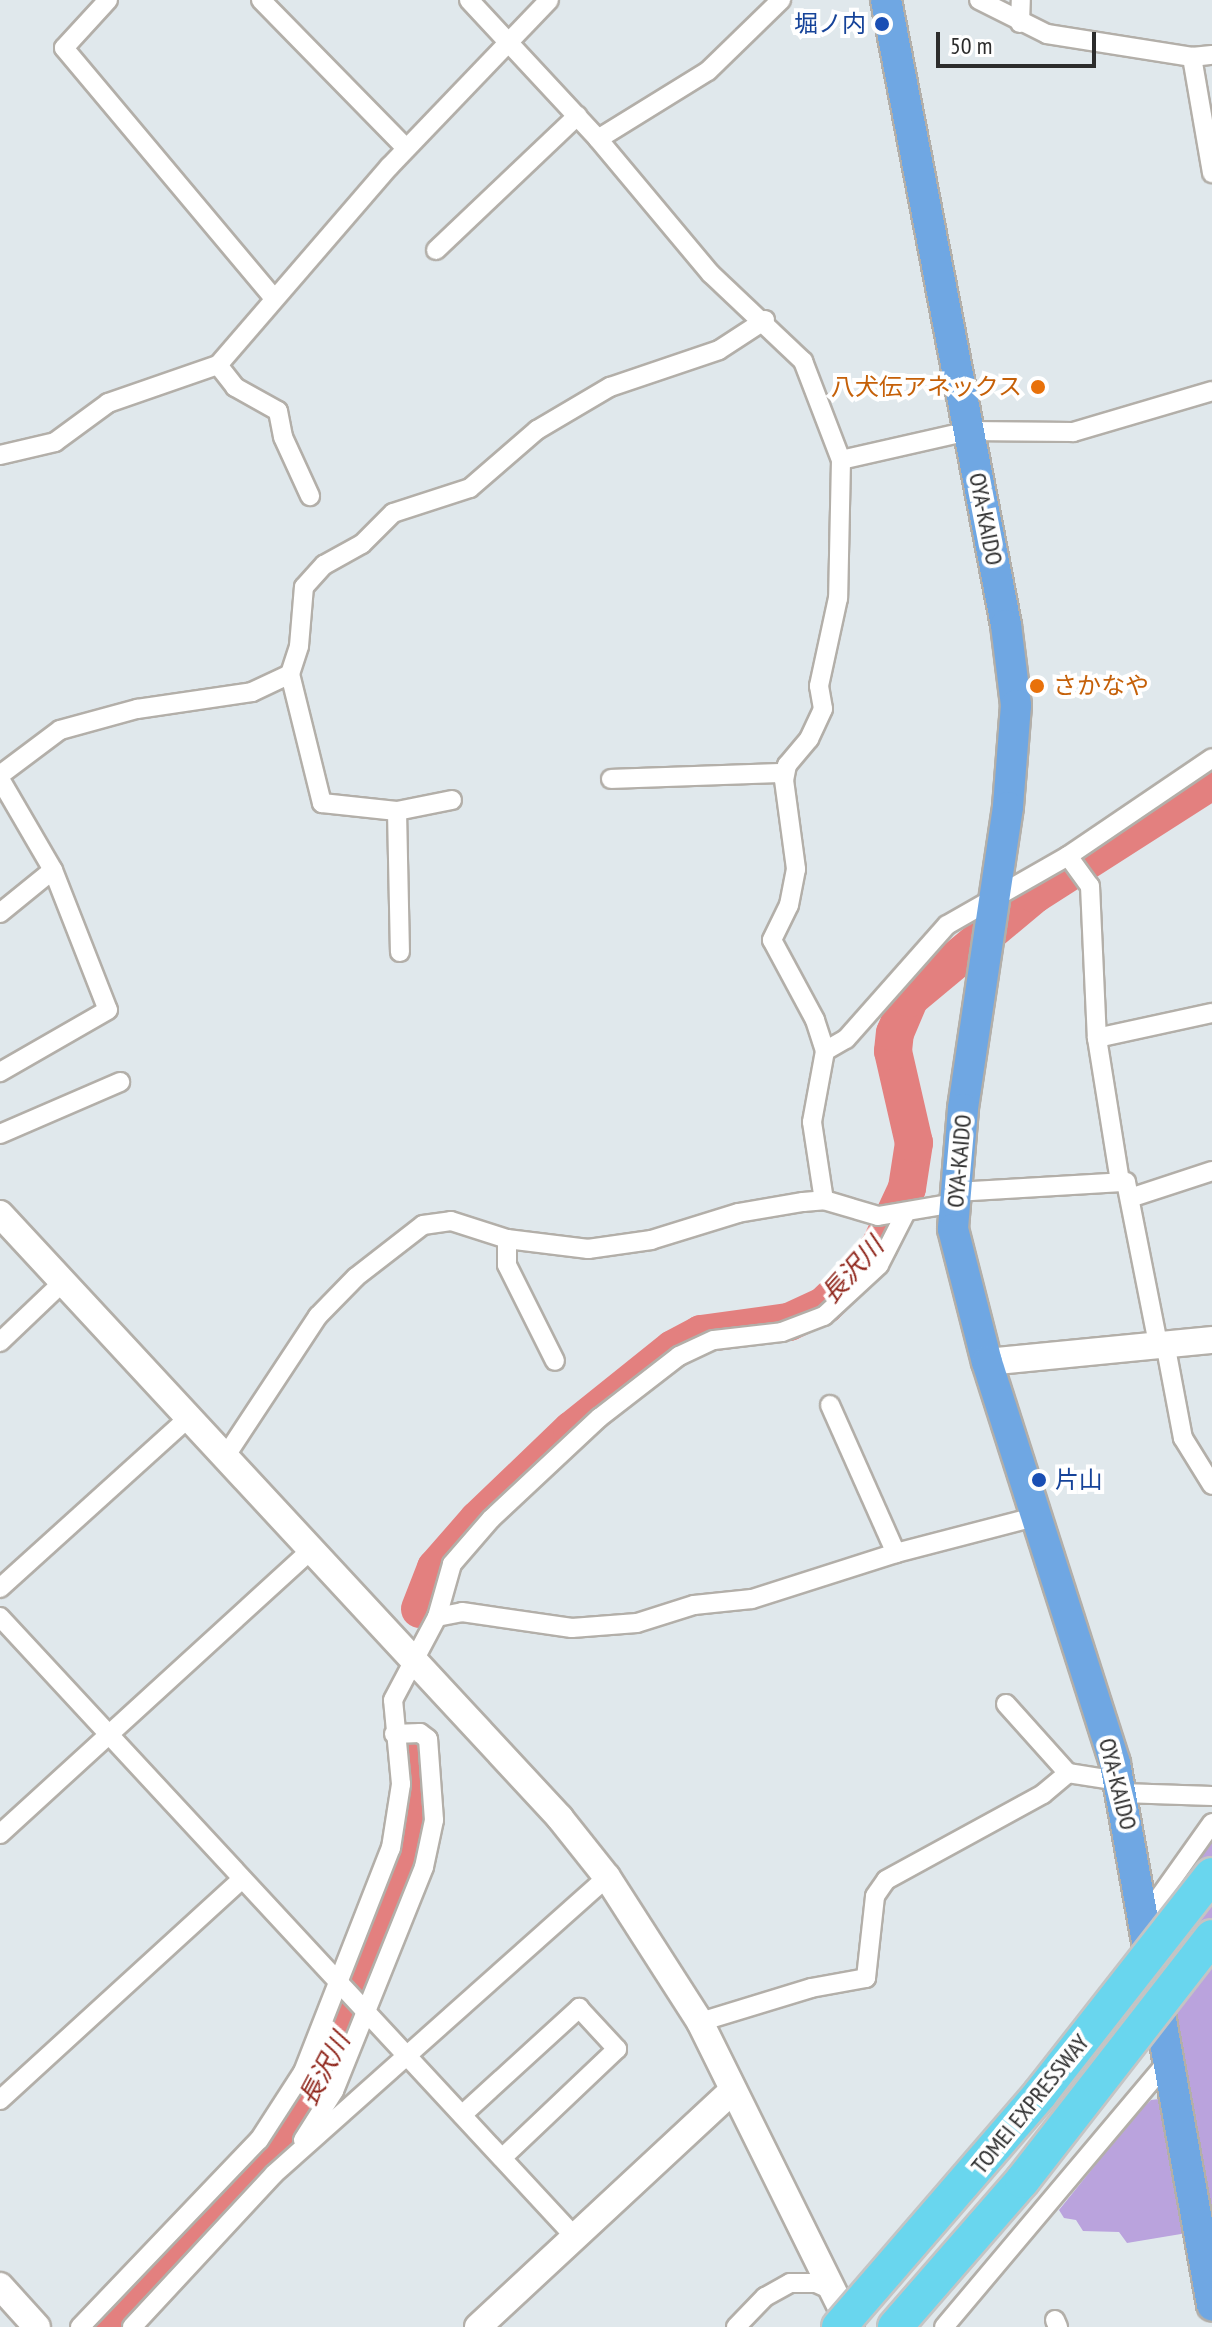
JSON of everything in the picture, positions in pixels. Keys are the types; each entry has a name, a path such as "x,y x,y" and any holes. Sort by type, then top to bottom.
{"highway":[{"name":"TOMEI EXPRESSWAY","path":"839,2327 1040,2094 1212,1875"},
{"name":"TOMEI EXPRESSWAY","path":"895,2327 1031,2170 1212,1937"}],"main road":[{"name":"OYA-KAIDO","path":"886,0 969,431 1016,705 996,898 955,1198 961,1270 1120,1787 1170,2059 1206,2228 1212,2305"}],"street":[{"path":"108,0 64,48 272,296"},
{"path":"261,0 406,148"},
{"path":"469,0 598,139 711,274 765,320 803,361 841,460 838,598 819,686 823,709 785,773 796,869 789,905 772,940 815,1020 825,1051 812,1122 824,1200"},
{"path":"0,455 55,442 108,403 218,365 272,296 342,225 406,148 507,39 549,0"},
{"path":"598,139 708,71 781,0"},
{"path":"979,0 1020,23 1089,43 1192,57 1212,55"},
{"path":"1020,23 1021,0"},
{"path":"1192,57 1212,173"},
{"path":"436,250 577,116"},
{"path":"452,800 397,811 322,803 290,674 299,646 304,587 324,565 362,544 393,513 470,488 537,430 610,387 719,350 765,320"},
{"path":"218,365 235,387 278,411 283,437 310,496"},
{"path":"841,460 969,431 1073,432 1212,391"},
{"path":"0,1072 108,1010 53,870 0,780 60,730 137,709 252,692 290,674"},
{"path":"825,1051 846,1039 947,925 1068,856 1212,758"},
{"path":"611,779 785,773"},
{"path":"397,811 400,952"},
{"path":"1068,856 1090,886 1097,1038 1120,1182"},
{"path":"0,913 53,870"},
{"path":"1097,1038 1212,1013"},
{"path":"0,1134 120,1082"},
{"path":"1133,1197 1212,1171"},
{"path":"225,1457 318,1316 356,1277 423,1225 451,1221 507,1239 563,1248 614,1247 770,1206 824,1200 878,1216 904,1214 955,1198 1126,1182 1133,1197 1183,1438 1212,1485"},
{"path":"0,1214 560,1818 607,1877 700,2022 851,2327"},
{"path":"80,2327 259,2140 283,2109 340,1982 396,1827 401,1784 393,1700 437,1617 449,1572 462,1553 599,1418 700,1345 782,1332 824,1316 879,1265 904,1214"},
{"path":"507,1239 507,1265 555,1361"},
{"path":"0,1342 63,1282"},
{"path":"987,1362 1212,1340"},
{"path":"830,1405 896,1553"},
{"path":"0,1588 188,1418"},
{"path":"437,1617 473,1613 572,1628 637,1623 694,1605 752,1599 896,1553 1038,1516"},
{"path":"0,1834 311,1550"},
{"path":"0,1617 109,1733 240,1881 366,2009 575,2237"},
{"path":"1006,1704 1068,1773 1120,1787 1212,1796"},
{"path":"274,2174 334,2091 424,1867 434,1820 428,1739 420,1733 394,1734"},
{"path":"700,2022 811,1988 866,1978 875,1896 886,1880 1043,1794 1068,1773"},
{"path":"1146,1916 1212,1823"},
{"path":"132,2327 274,2174 409,2058 607,1877"},
{"path":"0,2100 240,1881"},
{"path":"462,2115 579,2008 617,2049 502,2158"},
{"path":"944,2327 1170,2059"},
{"path":"478,2327 733,2090"},
{"path":"736,2327 765,2297 790,2283 816,2283 832,2290"},
{"path":"0,2286 37,2327"}],"shaded area":[{"path":"1212,1814 1212,2217 1207,2218 1150,1896"},
{"path":"1167,2098 1193,2232 1127,2243 1119,2232 1083,2231 1076,2220 1064,2218 1059,2210 1138,2112 1151,2100"}],"waterway":[{"name":"長沢川","path":"420,1609 436,1568 478,1520 572,1430 673,1349 701,1334 789,1322 825,1305 854,1277 880,1246 907,1188 914,1143 893,1051 895,1033 910,998 1035,894 1212,781"},
{"name":"長沢川","path":"109,2327 276,2151 328,2072 403,1888 422,1788 419,1748"}],"place":[{"name":"堀ノ内","path":"882,24"},
{"name":"八犬伝アネックス","path":"1038,387"},
{"name":"さかなや","path":"1037,686"},
{"name":"片山","path":"1039,1480"}]}
